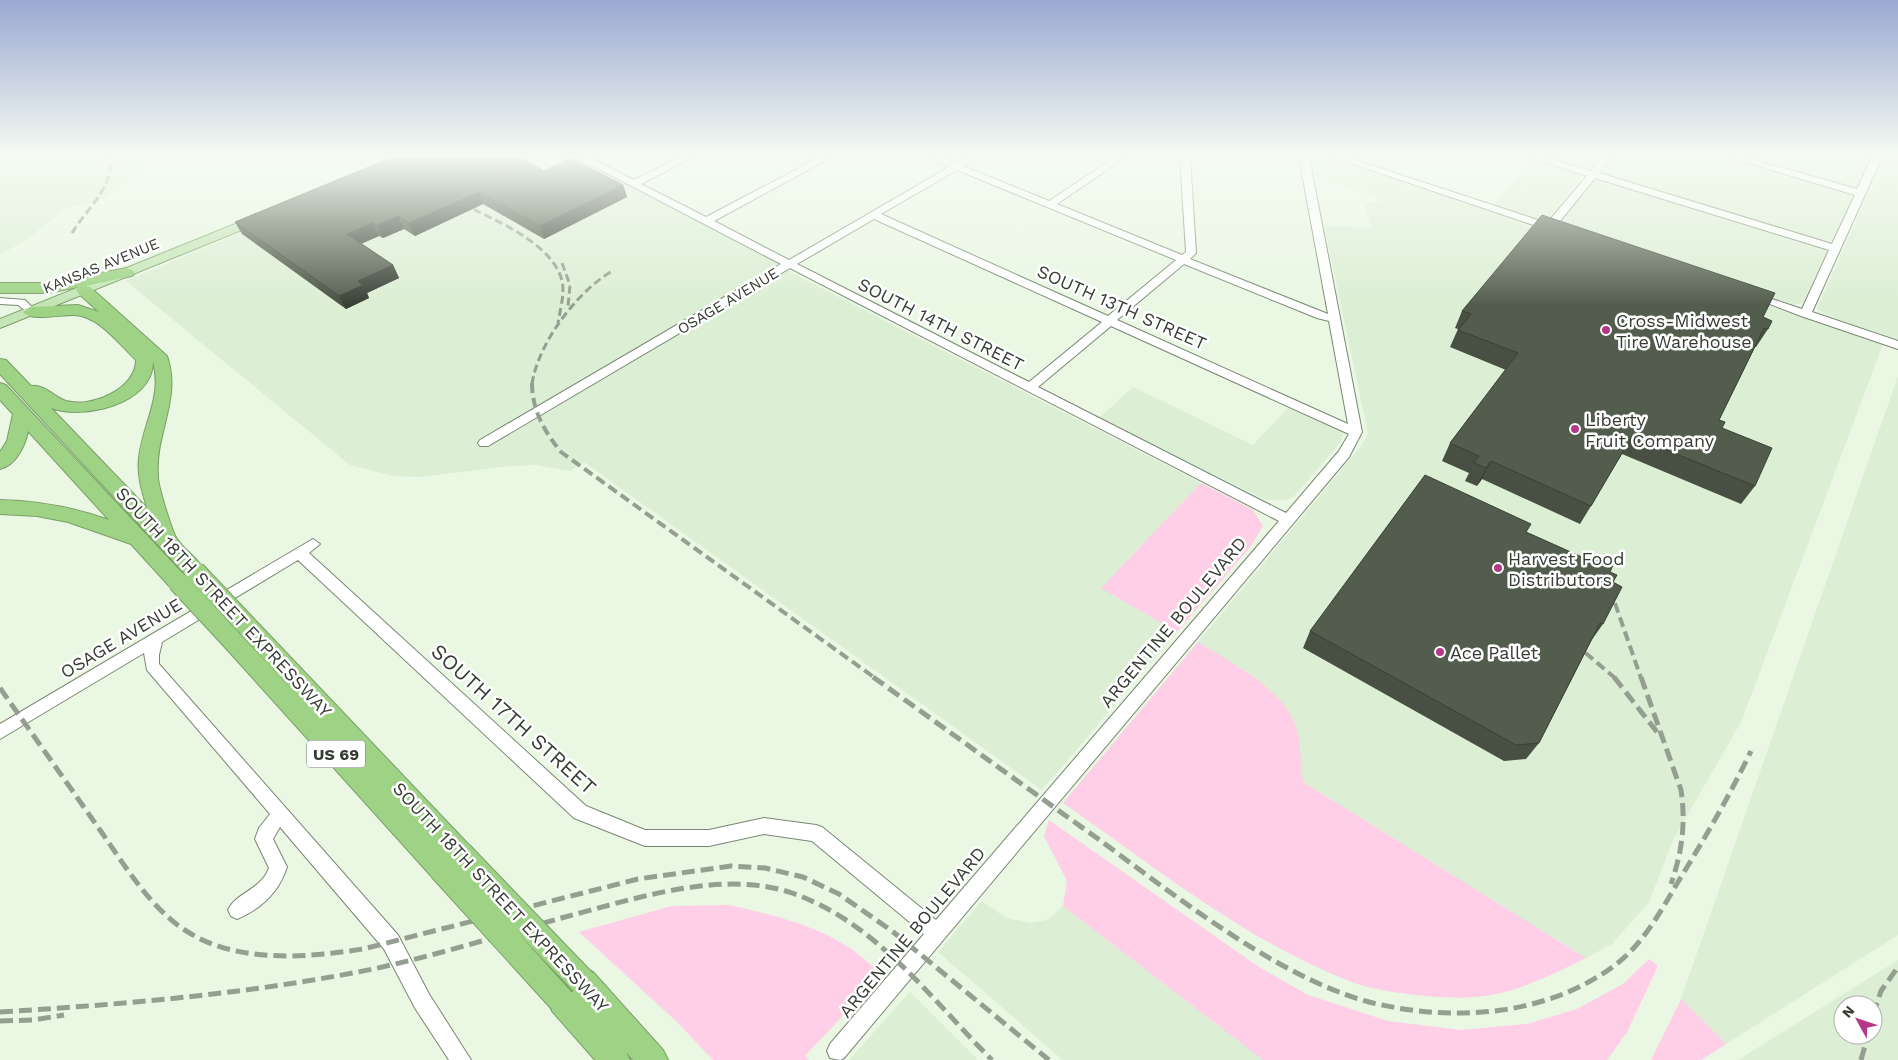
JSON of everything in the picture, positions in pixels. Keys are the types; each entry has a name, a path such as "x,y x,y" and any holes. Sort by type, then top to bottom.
{"highway":[{"path":"0,288 48,288 127,273"},
{"path":"104,308 106,293 127,273"},
{"path":"84,290 159,356 164,367 165,387 148,457 147,469 148,479 167,540"},
{"path":"22,388 40,393 57,404 84,406 111,399 125,392 144,375 146,367 144,359 101,318 78,310 31,312"},
{"name":"SOUTH 18TH STREET EXPRESSWAY","path":"0,364 167,540 187,577"},
{"name":"SOUTH 18TH STREET EXPRESSWAY","path":"0,389 139,540 187,577 451,861 562,1001 615,1060"},
{"path":"0,463 16,446 20,435 22,413"},
{"path":"0,507 46,509 72,514 139,540"},
{"name":"SOUTH 18TH STREET EXPRESSWAY","path":"451,861 583,982 653,1060"}],"main road":[{"name":"KANSAS AVENUE","path":"0,324 274,212"}],"street":[{"name":"SOUTH 14TH STREET","path":"678,206 1028,388 1286,519"},
{"path":"707,221 734,206"},
{"name":"OSAGE AVENUE","path":"484,443 888,206"},
{"path":"1054,206 1321,316 1336,318"},
{"path":"1028,388 1191,253 1188,206"},
{"path":"1314,206 1356,432"},
{"path":"1485,206 1567,234"},
{"path":"1549,228 1566,206"},
{"path":"1699,206 1835,248"},
{"path":"1806,314 1854,206"},
{"name":"SOUTH 13TH STREET","path":"874,215 1356,432"},
{"path":"1741,292 1898,345"},
{"path":"0,301 21,302 31,312"},
{"name":"ARGENTINE BOULEVARD","path":"838,1051 1286,519 1344,454 1356,432"},
{"name":"OSAGE AVENUE","path":"0,732 306,548"},
{"name":"SOUTH 17TH STREET","path":"306,548 580,812 645,838 709,838 764,826 816,833 938,933"},
{"path":"155,640 151,655 152,666 391,942 403,961 422,1001 461,1060"},
{"path":"238,910 274,882 278,867 264,844 264,832 281,814"}],"shaded area":[{"path":"0,206 71,206 68,207 27,239 0,255"},
{"path":"303,206 671,206 762,253 794,274 1201,483 1102,587 1177,632 1042,790 584,462 570,471 536,465 511,466 420,477 393,476 350,465 126,281"},
{"path":"1365,206 1473,206 1883,344 1741,722 1673,840 1649,902 1612,944 1586,958 1303,782 1295,725 1251,674 1198,642 1362,445 1368,433 1324,226 1372,228"},
{"path":"1497,206 1558,206 1547,220 1540,221"},
{"path":"1573,206 1689,206 1825,248 1827,252 1803,303 1791,305 1563,229 1559,224"},
{"path":"1706,206 1849,206 1833,241 1820,241"},
{"path":"1863,206 1898,206 1898,340 1827,316 1817,308"},
{"path":"1898,376 1898,935 1726,1044 1681,999"},
{"path":"1133,387 1253,445 1289,407 1342,431 1343,435 1341,442 1294,496 1287,500 1266,500 1099,418"},
{"path":"1201,483 1253,510 1263,526 1251,546 1177,632 1101,588"},
{"path":"1198,642 1267,687 1288,711 1299,739 1303,782 1586,958 1519,988 1476,997 1413,995 1364,986 1313,965 1239,925 1203,902 1063,803"},
{"path":"1049,820 1259,967 1308,995 1388,1021 1461,1030 1527,1024 1577,1009 1623,984 1649,959 1658,966 1627,1032 1607,1060 1263,1060 1063,906 1067,881 1044,836"},
{"path":"982,901 1006,918 1031,923 1047,920 1063,906 1263,1060 1063,1060 938,952"},
{"path":"729,905 771,915 811,928 848,947 881,975 805,1056 809,1060 713,1060 678,1023 579,932 672,906"},
{"path":"1898,960 1898,1060 1738,1060 1833,1001 1833,1045 1883,1045 1883,995 1842,995"},
{"path":"910,992 978,1060 849,1060"},
{"path":"1681,999 1726,1044 1701,1060 1651,1060"}],"building":[{"path":"273,206 446,206 409,223 398,216 377,226 373,223 347,234 393,265 358,281 363,285 339,296 235,222"},
{"path":"505,206 580,206 540,226"},
{"path":"1542,215 1775,293 1763,317 1772,321 1768,329 1764,328 1719,420 1725,422 1722,428 1772,448 1755,486 1632,436 1591,506 1491,461 1486,468 1474,463 1479,456 1450,443 1518,353 1458,330 1471,314 1462,311"},
{"path":"1425,475 1531,524 1526,532 1582,557 1585,552 1613,565 1610,572 1617,575 1613,582 1622,587 1603,624 1600,623 1539,743 1516,745 1310,631"}],"railway":[{"path":"72,233 91,206"},
{"path":"468,206 521,234 547,255 556,267 563,286 558,323"},
{"path":"562,263 570,285 568,306"},
{"path":"532,384 542,352 562,319 587,290 614,270"},
{"path":"532,384 534,402 540,420 561,452 875,678"},
{"path":"1610,589 1641,678"},
{"path":"1574,643 1614,677"},
{"path":"873,677 1191,907 1262,954 1298,974 1334,990 1369,1002 1419,1011 1469,1013 1502,1010 1533,1004 1564,994 1606,972 1619,962 1638,944 1661,911 1718,815 1751,751"},
{"path":"1614,677 1657,732"},
{"path":"1641,677 1681,790 1682,838 1671,884"},
{"path":"0,688 149,898 168,917 189,933 211,944 261,955 287,956 363,949 638,879 731,866 765,868 803,877 839,894 892,931 1049,1060"},
{"path":"0,1012 168,999 252,989 365,971 649,895 708,885 737,884 765,886 792,893 822,906 850,923 876,942 901,965 992,1060"},
{"path":"1880,995 1898,967"},
{"path":"0,1021 33,1020 64,1015"},
{"path":"1861,1060 1865,1045"}],"place":[{"name":"Cross-Midwest Tire Warehouse","path":"1606,330"},
{"name":"Liberty Fruit Company","path":"1575,429"},
{"name":"Harvest Food Distributors","path":"1498,568"},
{"name":"Ace Pallet","path":"1440,652"}]}
